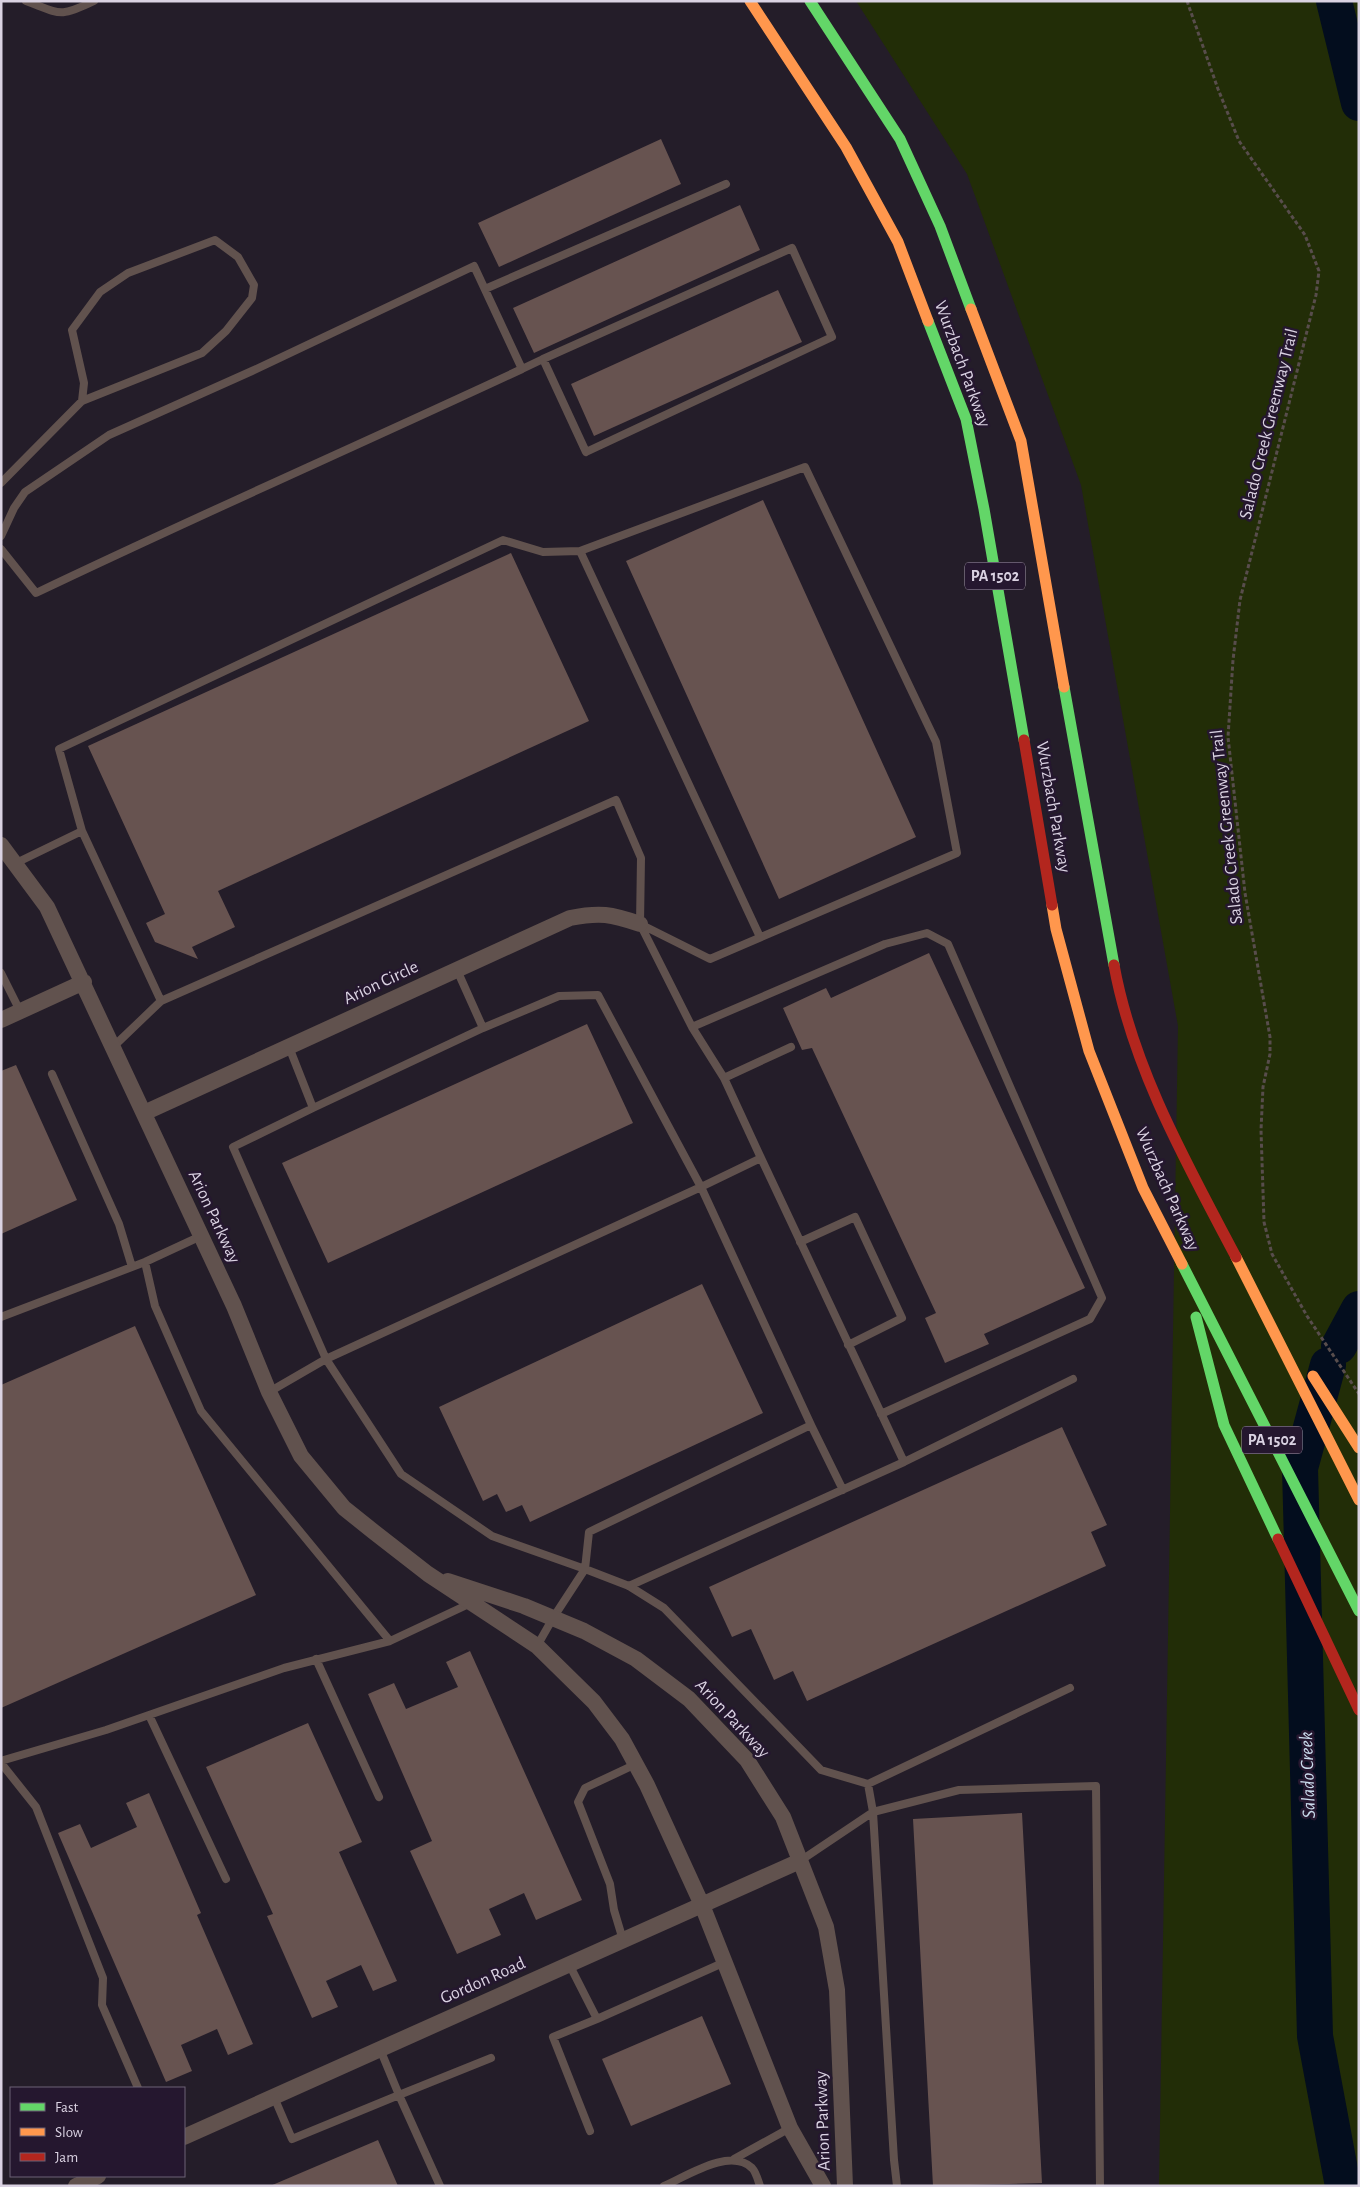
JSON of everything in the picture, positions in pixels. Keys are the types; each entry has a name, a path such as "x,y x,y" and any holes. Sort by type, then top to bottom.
{"highway":[{"name":"Wurzbach Parkway","path":"750,1 846,147 898,242 966,419 984,509 1056,929 1090,1051 1143,1188 1359,1611"},
{"name":"Wurzbach Parkway","path":"810,1 900,138 940,226 1021,441 1034,529 1121,1003 1165,1121 1252,1286 1359,1500"},
{"path":"1184,1270 1224,1424 1359,1710"},
{"path":"1252,1286 1359,1448"}],"street":[{"name":"Arion Parkway","path":"1,845 47,907 84,982 234,1306 269,1392 301,1456 344,1508 428,1574 537,1646 594,1702 622,1739 636,1764 702,1905 790,2128 822,2186"},
{"name":"Arion Circle","path":"144,1113 570,918 594,914 616,916 640,924"},
{"path":"1,1020 84,982"},
{"name":"Arion Parkway","path":"428,1574 524,1606 584,1631 636,1658 689,1699 747,1760 783,1817 826,1927 837,1990 845,2186"},
{"name":"Gordon Road","path":"185,2137 800,1861"},
{"path":"76,2186 96,2177"}],"lane":[{"path":"26,1 61,14 94,1"},
{"path":"484,289 726,184"},
{"path":"1,483 25,456 82,401 202,353 226,331 252,298 254,285 238,257 215,240 128,273 100,292 72,330 84,383 82,401"},
{"path":"1,548 36,593 172,528 370,440 522,369 792,248 832,337 586,452 543,360"},
{"path":"1,536 14,508 25,492 109,435 252,371 474,266 522,369"},
{"path":"161,1001 82,831 59,749 503,540 543,552 580,551 805,467 936,742 956,853 710,959 640,924"},
{"path":"580,551 760,937"},
{"path":"113,1047 161,1001 616,800 641,858 640,924 692,1026 724,1078 904,1462"},
{"path":"16,863 82,831"},
{"path":"692,1026 885,944 927,932 948,944 1102,1298 1090,1319 881,1414"},
{"path":"457,970 483,1028"},
{"path":"1,973 20,1011"},
{"path":"843,1490 701,1186 598,995 559,996 483,1028 233,1147 326,1359 401,1474 492,1536 629,1586 664,1608 821,1770 868,1784 1070,1688"},
{"path":"289,1047 313,1108"},
{"path":"724,1078 791,1047"},
{"path":"52,1074 118,1224 132,1267"},
{"path":"269,1392 326,1359 761,1158"},
{"path":"800,1242 854,1217 902,1318 848,1345"},
{"path":"1,1317 145,1262 201,1236"},
{"path":"145,1262 156,1306 202,1411 390,1641"},
{"path":"629,1586 904,1462 1073,1379"},
{"path":"537,1646 585,1570 589,1532 811,1425"},
{"path":"138,2087 102,2005 103,1978 36,1807 1,1762 106,1730 284,1668 390,1641 472,1603"},
{"path":"316,1659 379,1797"},
{"path":"148,1715 226,1879"},
{"path":"623,1940 614,1910 610,1884 578,1802 586,1788 636,1764"},
{"path":"868,1784 873,1812 897,2186"},
{"path":"800,1861 873,1812 959,1790 1096,1786 1100,2186"},
{"path":"590,2131 553,2038 724,1962"},
{"path":"569,1964 597,2019"},
{"path":"380,2049 440,2186"},
{"path":"274,2097 292,2139 491,2058"},
{"path":"734,2159 790,2128"},
{"path":"664,2186 723,2160 734,2159 743,2162 753,2169 760,2186"}],"path":[{"name":"Salado Creek Greenway Trail","path":"1187,1 1218,89 1239,141 1305,235 1319,271 1316,294 1240,600 1233,660 1228,737 1245,894 1270,1036 1270,1054 1263,1087 1261,1130 1264,1222 1272,1254 1276,1262 1307,1316 1359,1394"}],"green space":[{"path":"856,1 1359,1 1359,2186 1159,2186 1178,1026 1081,485 967,174"}],"building":[{"path":"661,139 681,184 499,267 478,223"},
{"path":"740,205 760,250 534,353 513,308"},
{"path":"778,290 802,342 594,436 571,384"},
{"path":"763,500 916,837 779,899 626,561"},
{"path":"511,553 589,721 218,891 235,927 192,947 198,959 155,942 146,923 165,914 88,746"},
{"path":"929,953 1085,1288 984,1334 989,1344 945,1363 925,1318 936,1313 812,1048 802,1050 783,1008 826,988 831,998"},
{"path":"587,1024 633,1123 328,1263 282,1163"},
{"path":"16,1065 77,1200 1,1234 1,1071"},
{"path":"702,1284 763,1413 530,1522 522,1505 506,1512 497,1494 483,1501 439,1407"},
{"path":"135,1326 256,1595 1,1708 1,1385"},
{"path":"1062,1427 1107,1525 1091,1532 1106,1566 807,1701 793,1671 774,1680 751,1629 732,1637 709,1587"},
{"path":"470,1651 582,1900 536,1920 524,1893 489,1909 501,1935 457,1954 410,1851 432,1841 368,1694 394,1683 406,1709 458,1687 446,1662"},
{"path":"308,1723 362,1842 339,1852 397,1981 373,1991 361,1965 326,1981 338,2007 312,2018 267,1916 273,1914 206,1767"},
{"path":"149,1793 201,1913 197,1915 253,2044 228,2055 217,2029 181,2045 192,2071 166,2082 58,1833 80,1824 91,1848 137,1827 126,1803"},
{"path":"1022,1813 1042,2183 933,2186 913,1819"},
{"path":"702,2016 731,2084 631,2126 602,2059"},
{"path":"378,2140 398,2186 270,2186"}],"waterway":[{"name":"Salado Creek","path":"1334,1 1359,103"},
{"name":"Salado Creek","path":"1339,1346 1359,1309"},
{"name":"Salado Creek","path":"1328,1365 1300,1468 1315,2036 1343,2186"}],"traffic: fast":[{"path":"810,1 900,139 940,226 971,309"},
{"path":"928,321 966,419 984,509 1024,740"},
{"path":"1064,687 1114,965"},
{"path":"1182,1264 1359,1611"},
{"path":"1196,1317 1224,1425 1278,1539"}],"traffic: slow":[{"path":"750,1 846,147 898,242 928,321"},
{"path":"971,309 1021,441 1064,687"},
{"path":"1052,905 1056,929 1089,1051 1143,1188 1182,1264"},
{"path":"1236,1257 1359,1500"},
{"path":"1313,1376 1359,1448"}],"traffic: jam":[{"path":"1024,740 1052,905"},
{"path":"1114,965 1134,1041 1148,1079 1181,1151 1236,1257"},
{"path":"1278,1539 1359,1710"}]}
